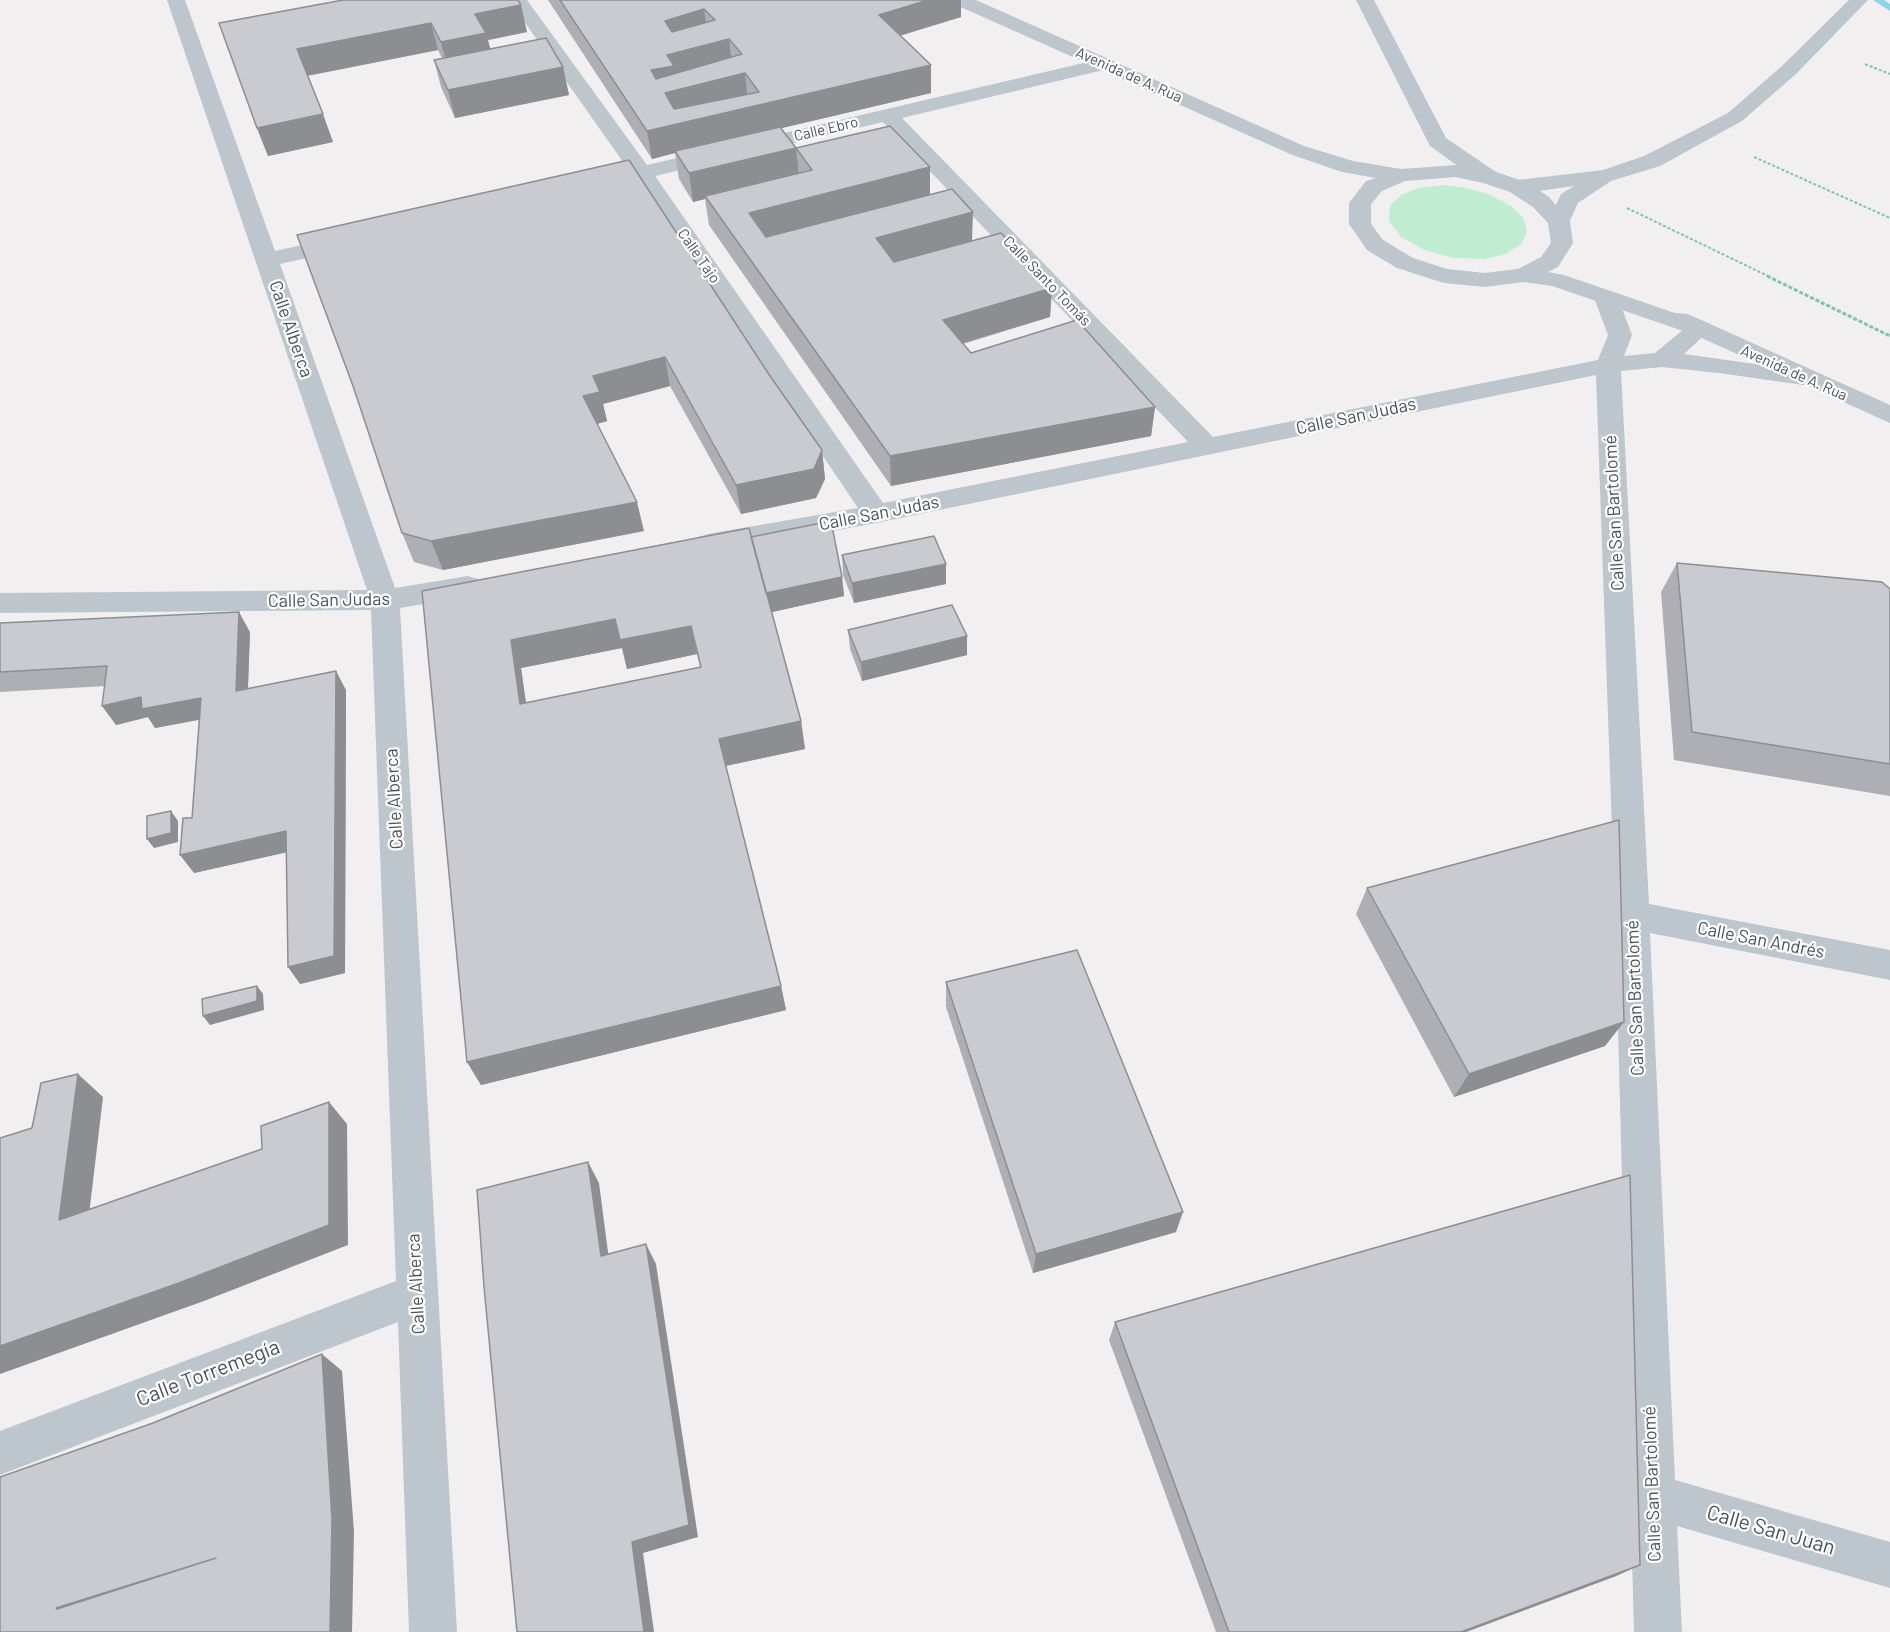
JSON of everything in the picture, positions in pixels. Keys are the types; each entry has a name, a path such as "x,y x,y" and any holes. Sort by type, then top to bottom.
{"street":[{"name":"Calle Alberca","path":"176,0 385,600 433,1632"},
{"name":"Calle Tajo","path":"518,0 642,172 876,514"},
{"name":"Avenida de A. Rua","path":"961,0 1297,150 1350,167 1410,174"},
{"path":"1365,0 1437,142 1488,177"},
{"path":"1606,176 1569,199 1571,248 1550,262 1523,275 1485,280 1443,276 1405,263 1375,245 1360,224 1360,203 1374,186 1410,174 1456,171 1488,177 1518,187 1606,176 1652,161 1735,117 1789,70 1859,0"},
{"name":"Calle Ebro","path":"573,189 1105,64"},
{"name":"Calle Santo Tomás","path":"888,115 1208,446"},
{"path":"1410,174 1437,142"},
{"name":"Avenida de A. Rua","path":"1297,150 1336,178 1360,203"},
{"name":"Avenida de A. Rua","path":"1518,187 1541,202 1571,248 1610,284 1699,329 1890,415"},
{"path":"267,260 369,236"},
{"name":"Avenida de A. Rua","path":"1523,275 1556,280 1699,329"},
{"path":"1606,298 1620,335 1608,364"},
{"path":"1662,360 1699,329"},
{"name":"Calle San Judas","path":"678,549 876,514 1608,364 1662,360 1719,364 1803,377"},
{"name":"Calle San Bartolomé","path":"1608,364 1632,915 1658,1632"},
{"name":"Calle San Judas","path":"0,603 385,600 490,582"},
{"name":"Calle San Andrés","path":"1632,915 1890,965"},
{"name":"Calle Torremegía","path":"0,1453 416,1294"},
{"name":"Calle San Juan","path":"1653,1496 1890,1565"}],"path":[{"path":"1865,64 1890,74"},
{"path":"1754,158 1890,218"},
{"path":"1627,208 1890,336"}],"green space":[{"path":"1442,185 1467,188 1491,195 1511,206 1523,218 1527,232 1521,244 1506,254 1484,259 1454,258 1424,250 1401,237 1389,221 1390,206 1401,195 1418,188"}],"building":[{"path":"343,0 518,0 521,5 475,14 486,33 441,42 431,23 297,49 323,114 257,128 219,23"},
{"path":"560,0 928,0 879,15 931,65 647,131","holes":["704,9 715,20 672,32 665,21","729,39 742,54 656,79 651,70 674,66 667,55","745,73 759,92 674,109 665,93"]},
{"path":"546,38 563,67 448,90 434,60"},
{"path":"890,126 930,167 749,213 766,237 952,189 973,212 876,238 894,262 1001,233 1052,288 943,320 971,353 1077,320 1155,407 890,456 705,196 812,170 796,148"},
{"path":"780,127 796,148 689,173 675,151"},
{"path":"629,160 770,376 822,450 814,469 736,485 665,357 593,376 600,392 583,396 637,502 431,541 402,533 353,386 297,235"},
{"path":"831,521 842,577 766,593 751,537"},
{"path":"749,528 801,721 719,739 781,986 467,1062 422,591","holes":["615,619 620,640 691,626 701,667 520,704 511,640"]},
{"path":"934,536 946,564 852,583 842,555"},
{"path":"1677,563 1882,582 1890,589 1890,764 1692,732"},
{"path":"952,605 967,636 861,662 848,630"},
{"path":"239,612 236,691 336,671 334,956 288,967 286,831 180,855 183,818 192,818 201,698 142,709 141,697 102,706 107,666 0,672 0,623"},
{"path":"171,811 171,833 147,839 147,816"},
{"path":"1619,820 1624,1022 1469,1074 1367,888"},
{"path":"1077,950 1183,1212 1036,1254 946,982"},
{"path":"257,986 257,1001 203,1016 202,999"},
{"path":"78,1074 59,1220 262,1149 261,1126 329,1102 329,1225 179,1283 0,1346 0,1138 32,1128 41,1083"},
{"path":"588,1162 601,1256 646,1244 689,1525 632,1542 644,1632 517,1632 477,1190"},
{"path":"1630,1175 1640,1565 1461,1632 1229,1632 1115,1322"},
{"path":"322,1354 332,1520 330,1632 0,1632 0,1477 153,1423","holes":["216,1558 57,1609 56,1608"]}],"waterway":[{"path":"1878,0 1890,8"}]}
